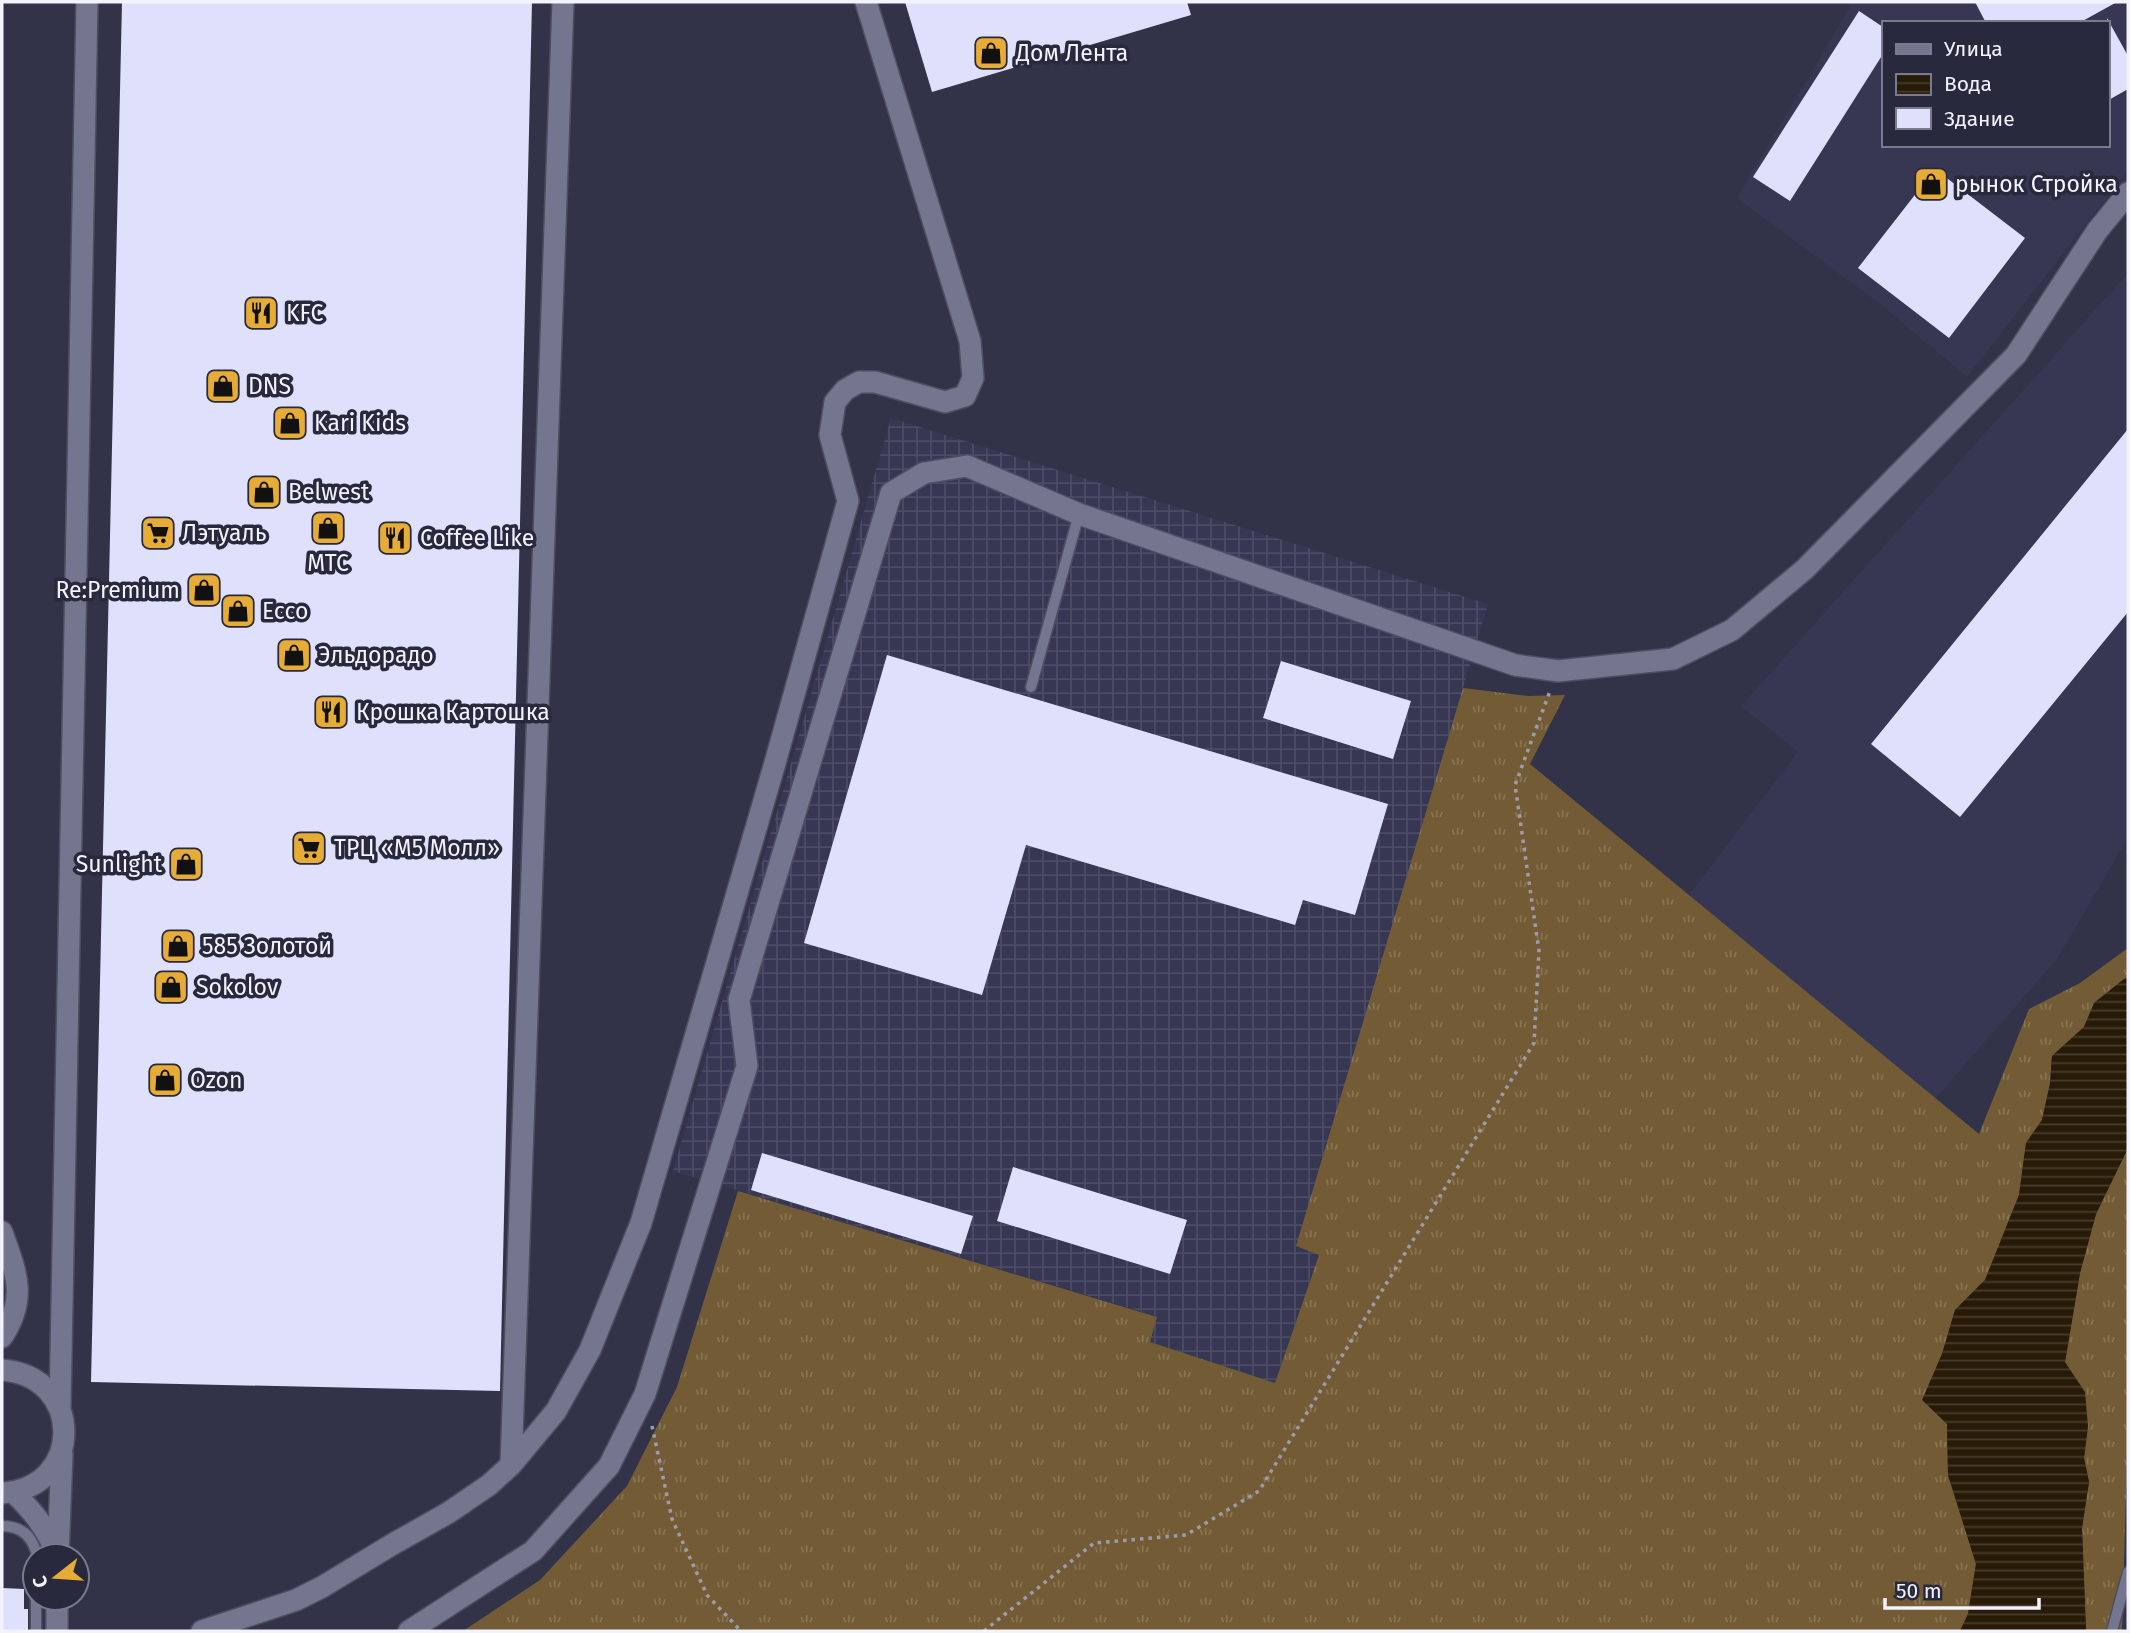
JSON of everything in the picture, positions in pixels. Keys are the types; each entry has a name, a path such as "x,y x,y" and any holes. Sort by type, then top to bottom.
{"street":[{"path":"60,1407 87,2"},
{"path":"510,1465 563,2"},
{"path":"202,1631 296,1600 322,1587 449,1513 489,1485 510,1465 556,1411 590,1350 641,1223 848,501 830,435 835,402 845,390 859,382 875,382 945,402 965,396 973,378 970,341 866,2"},
{"path":"409,1631 533,1551 609,1466 645,1395 747,1066 739,1000 891,493 924,473 967,466 1079,514 1515,664 1558,671 1674,659 1732,630 1805,569 2016,355 2097,232 2128,193"},
{"path":"2,1232 18,1280 17,1302 12,1322 2,1337"},
{"path":"2,1370 32,1377 53,1395 60,1407 64,1421 59,1542"},
{"path":"8,1493 39,1482 50,1472 62,1448"},
{"path":"8,1493 33,1510 45,1526 52,1542"},
{"path":"57,1612 57,1631"}],"lane":[{"path":"1031,687 1079,514"},
{"path":"2,1526 13,1526 30,1537 32,1542"},
{"path":"2112,1631 2128,1572"},
{"path":"36,1612 36,1631"}],"path":[{"path":"984,1631 1094,1543 1186,1535 1259,1491 1534,1043 1539,951 1515,785 1558,671"},
{"path":"645,1395 672,1519 708,1595 741,1631"}],"shaded area":[{"name":"рынок Стройка","path":"1844,2 2128,2 2128,170 1967,377 1879,303 1737,198 1850,7"},
{"path":"2128,273 2128,838 2057,959 1935,1099 1689,895 1798,752 1741,706"},
{"path":"891,418 1488,604 1297,1246 1319,1255 1275,1383 1149,1342 1156,1316 673,1171"}],"green space":[{"path":"1463,688 1528,696 1565,695 1530,764 1979,1134 2029,1009 2080,983 2128,948 2128,978 2094,1003 2084,1027 2052,1056 2050,1083 2042,1120 2026,1143 2019,1195 1985,1280 1955,1310 1942,1354 1923,1400 1947,1424 1948,1475 1976,1564 1968,1614 1960,1631 463,1631 540,1580 627,1486 677,1387 738,1191 1157,1317 1150,1342 1275,1383 1319,1255 1296,1246"},
{"path":"2128,1148 2128,1425 2122,1631 2086,1631 2082,1528 2089,1482 2084,1458 2088,1426 2065,1362 2080,1273 2096,1214"}],"water":[{"path":"2128,978 2128,1148 2096,1214 2080,1273 2065,1362 2085,1392 2088,1426 2084,1458 2089,1482 2082,1528 2086,1631 1960,1631 1968,1614 1976,1564 1948,1475 1947,1424 1922,1400 1942,1354 1955,1310 1985,1280 2019,1195 2026,1143 2042,1120 2050,1084 2052,1056 2084,1027 2094,1003"}],"building":[{"name":"ТРЦ «М5 Молл»","path":"122,2 532,2 500,1391 91,1382"},
{"name":"Дом Лента","path":"905,2 1187,2 1191,15 932,92"},
{"path":"1975,2 2117,2 2083,21 1985,21"},
{"path":"1859,11 1882,26 1882,56 1790,201 1753,177"},
{"path":"2109,22 2128,56 2128,89 2109,100"},
{"path":"1935,169 2025,238 1949,338 1858,268"},
{"path":"2128,429 2128,612 1960,817 1871,744"},
{"path":"887,655 1388,804 1355,915 1303,900 1295,925 1026,845 982,995 804,943"},
{"path":"1281,661 1411,701 1393,759 1263,718"},
{"path":"762,1153 973,1216 961,1254 751,1190"},
{"path":"1013,1167 1187,1220 1170,1274 997,1221"},
{"path":"2,1588 21,1589 21,1612 28,1612 28,1631 2,1631"}],"place":[{"name":"Дом Лента","path":"991,53"},
{"name":"рынок Стройка","path":"1931,184"},
{"name":"KFC","path":"261,313"},
{"name":"DNS","path":"223,386"},
{"name":"Kari Kids","path":"290,423"},
{"name":"Belwest","path":"264,492"},
{"name":"МТС","path":"328,528"},
{"name":"Лэтуаль","path":"158,533"},
{"name":"Coffee Like","path":"395,538"},
{"name":"Re:Premium","path":"204,590"},
{"name":"Ecco","path":"238,611"},
{"name":"Эльдорадо","path":"294,655"},
{"name":"Крошка Картошка","path":"331,712"},
{"name":"ТРЦ «М5 Молл»","path":"309,848"},
{"name":"Sunlight","path":"186,864"},
{"name":"585 Золотой","path":"178,946"},
{"name":"Sokolov","path":"171,987"},
{"name":"Ozon","path":"165,1080"}]}
